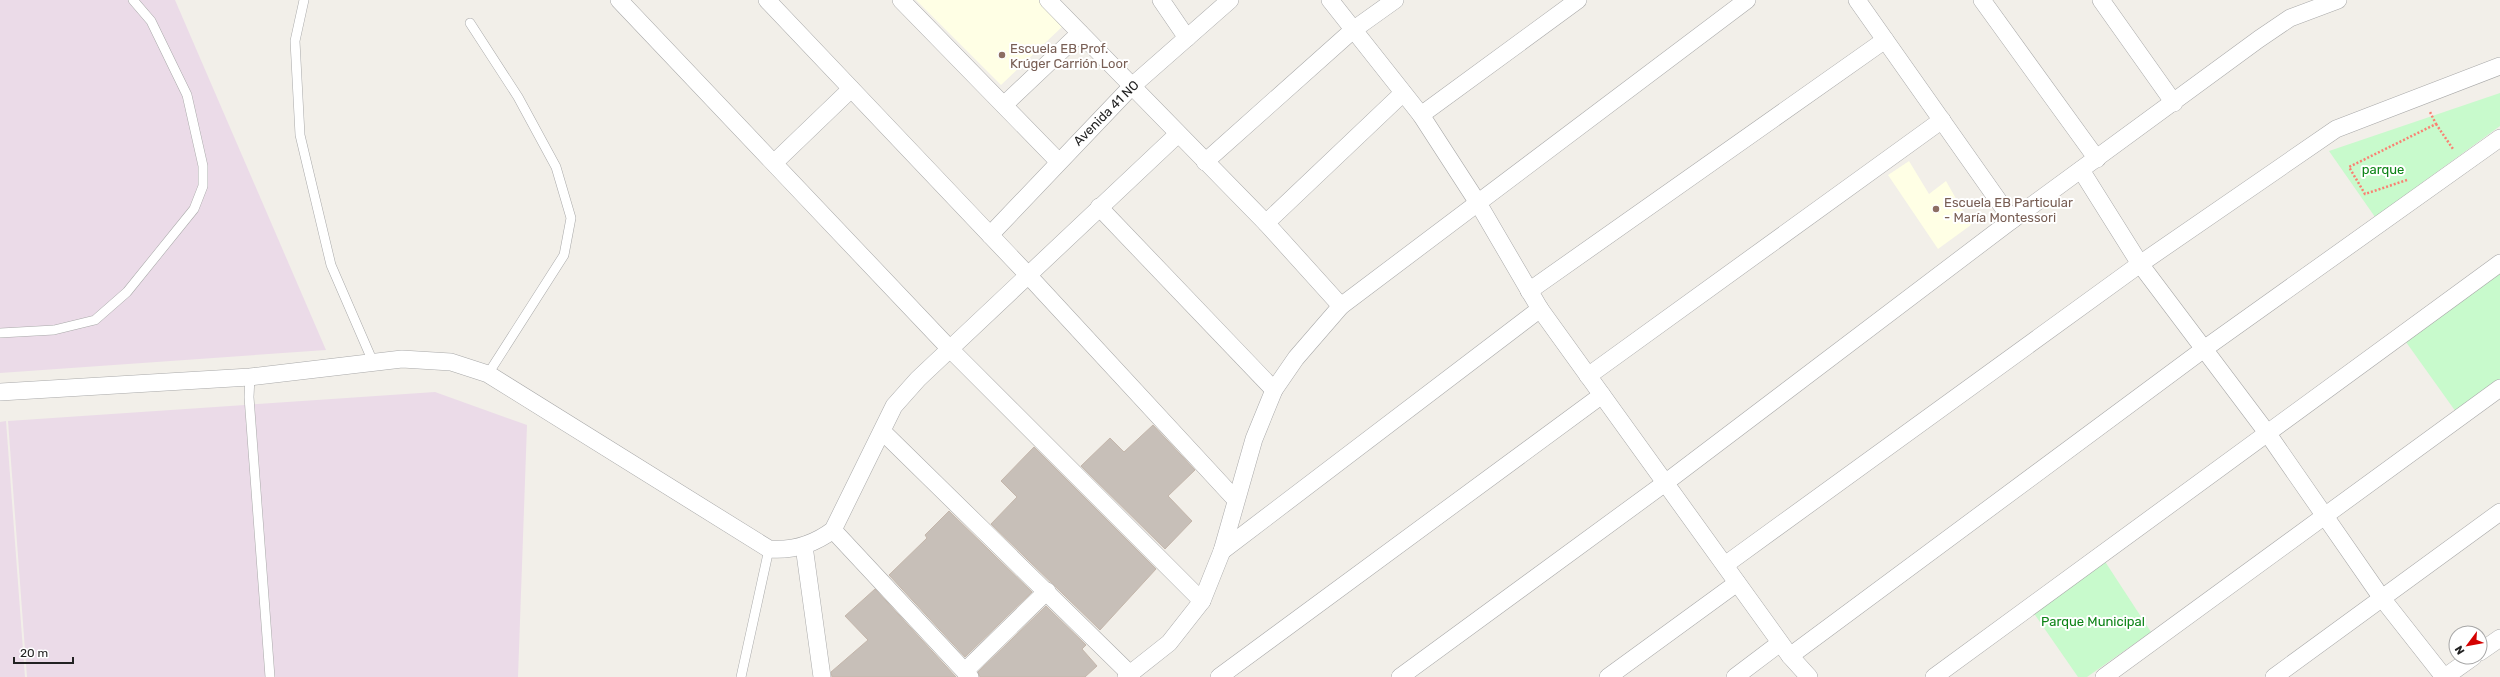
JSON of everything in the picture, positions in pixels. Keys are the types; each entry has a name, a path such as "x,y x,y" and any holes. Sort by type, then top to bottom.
{"street":[{"path":"619,0 775,162 950,349 1202,601"},
{"path":"767,0 1028,275 1235,499"},
{"path":"901,0 1058,161"},
{"path":"1048,0 1131,87 1266,223 1341,306"},
{"path":"1161,0 1187,38"},
{"name":"Avenida 41 NO","path":"990,235 1058,161 1131,87 1230,0"},
{"path":"1330,0 1352,30 1421,115 1478,203 1540,309 1785,650 1809,677"},
{"path":"1205,162 1352,30 1394,0"},
{"path":"1421,115 1578,0"},
{"path":"883,432 1047,591 1128,676 1168,643 1202,601 1222,551 1235,499 1254,439 1274,390 1296,358 1341,306 1748,0"},
{"path":"1982,0 2097,159"},
{"path":"1400,677 1665,483 2012,220 2290,18 2338,0"},
{"path":"1863,2 1885,40 2012,220"},
{"path":"2106,2 2174,103"},
{"path":"1004,105 1080,33"},
{"path":"1529,291 1885,40"},
{"path":"1725,565 2140,264 2336,129 2500,66"},
{"path":"775,162 851,89"},
{"path":"1266,223 1403,93"},
{"path":"1588,376 1942,120"},
{"path":"0,392 250,377 402,359 451,362 488,374 769,549 784,551 820,540 832,530 883,432 894,406 918,379 1178,134"},
{"path":"1735,677 1785,650 2500,138"},
{"path":"2081,170 2140,264 2268,434 2324,517 2381,597 2444,677 2461,665"},
{"path":"1100,207 1274,390"},
{"path":"1934,677 2500,263"},
{"path":"1222,551 1540,309"},
{"path":"2104,677 2500,388"},
{"path":"1219,677 1602,395"},
{"path":"2274,677 2381,597 2500,512"},
{"path":"832,530 968,674 1047,591"},
{"path":"804,546 822,677"},
{"path":"1608,677 1737,583"},
{"path":"2488,646 2500,638"}],"lane":[{"path":"0,333 54,330 95,320 127,292 194,209 203,186 203,166 187,95 151,21 133,0"},
{"path":"304,0 295,41 300,135 331,265 373,362"},
{"path":"470,23 518,97 556,167 571,218 564,255 488,374"},
{"path":"250,377 249,397 270,677"},
{"path":"741,677 769,549"}],"path":[{"path":"2423,96 2436,124 2463,165"},
{"path":"2410,179 2365,194 2349,167 2436,124"}],"shaded area":[{"path":"0,0 175,0 326,350 0,373"},
{"name":"Escuela EB Prof. Krúger Carrión Loor","path":"916,0 1041,0 1065,24 1001,85"},
{"name":"Escuela EB Particular - María Montessori","path":"1909,161 1929,194 1946,181 1971,225 1938,249 1888,175"},
{"path":"435,392 527,425 518,677 27,677 8,421"},
{"path":"6,421 25,677 0,677 0,422"}],"green space":[{"name":"parque","path":"2500,93 2500,126 2375,217 2329,151"},
{"path":"2500,271 2500,379 2456,412 2406,342"},
{"name":"Parque Municipal","path":"2104,560 2151,632 2087,677 2078,677 2033,612"}],"building":[{"path":"1153,425 1195,470 1168,496 1192,521 1165,549 1081,466 1110,438 1124,452"},
{"path":"1034,447 1156,569 1100,630 991,524 1017,497 1001,481"},
{"path":"949,511 1032,592 965,657 889,575 927,538 925,535"},
{"path":"875,589 956,677 832,677 831,672 868,640 845,616"},
{"path":"1046,606 1086,645 1082,649 1097,666 1085,677 980,677 978,672"}],"place":[{"name":"Escuela EB Prof. Krúger Carrión Loor","path":"1002,55"},
{"name":"Escuela EB Particular - María Montessori","path":"1936,209"}]}
